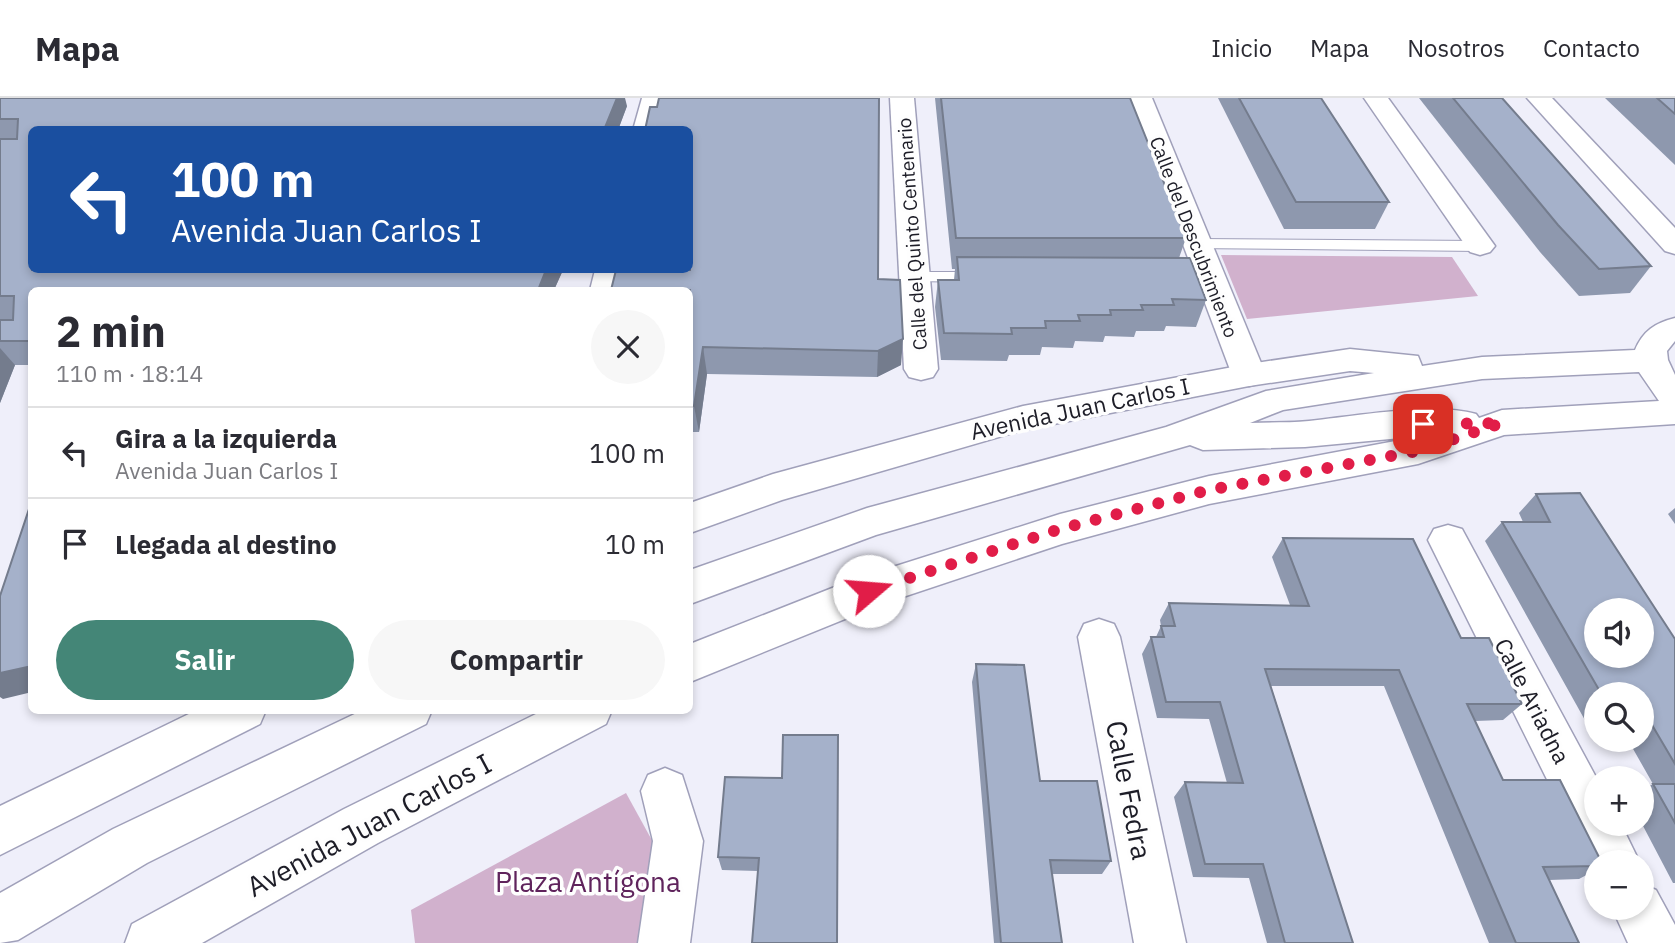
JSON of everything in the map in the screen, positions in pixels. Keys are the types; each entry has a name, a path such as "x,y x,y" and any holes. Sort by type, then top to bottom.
{"main road":[{"path":"647,126 654,98"},
{"name":"Calle del Quinto Centenario","path":"902,98 921,369"},
{"name":"Calle del Descubrimiento","path":"1140,98 1197,244 1203,277 1250,375"},
{"path":"1376,98 1480,246"},
{"path":"1539,98 1675,245"},
{"path":"1675,328 1658,337 1650,360 1656,377 1675,397"},
{"name":"Avenida Juan Carlos I","path":"693,517 799,480 1023,418 1250,375 1350,360 1482,368"},
{"name":"Avenida Juan Carlos I","path":"693,586 867,523 1064,466 1173,438 1278,399 1482,368 1650,360"},
{"name":"Avenida Juan Carlos I","path":"1173,438 1305,435 1396,424 1502,423 1675,412"},
{"name":"Avenida Juan Carlos I","path":"693,662 869,591 1060,529 1209,490 1418,451 1502,423"},
{"name":"Calle Ariadna","path":"1448,540 1608,850"},
{"name":"Calle Fedra","path":"1099,637 1160,943"},
{"path":"0,831 236,714"},
{"path":"0,922 130,846 402,714"},
{"name":"Avenida Juan Carlos I","path":"151,943 361,826 582,714"},
{"path":"664,943 678,841 665,791"},
{"path":"1644,920 1656,943"}],"lane":[{"path":"1197,244 1480,246"},
{"path":"915,277 1009,277"}],"green space":[{"path":"1221,255 1452,257 1478,296 1247,319"},
{"name":"Plaza Antígona","path":"626,793 654,844 641,943 415,943 411,910"}],"building":[{"path":"0,98 617,98 606,126 28,126 28,273 545,273 539,287 28,287 28,341 0,341 0,320 13,320 14,296 0,296 0,139 17,139 18,119 0,119"},
{"path":"659,98 879,98 878,279 900,280 903,339 878,351 703,347 693,406 693,287 612,287 615,273 693,273 693,126 646,126 650,107 657,107"},
{"path":"941,98 1130,98 1186,238 956,238"},
{"path":"1239,98 1321,98 1389,202 1296,202"},
{"path":"1453,98 1502,98 1651,266 1599,269 1558,225"},
{"path":"1657,98 1675,98 1675,114"},
{"path":"957,257 1190,258 1206,300 1172,299 1174,305 1141,305 1143,310 1110,310 1111,315 1078,315 1080,321 1045,321 1046,328 1011,328 1012,334 944,333 938,280 959,280"},
{"path":"1580,493 1648,598 1584,598 1584,664 1502,522 1550,522 1536,494"},
{"path":"28,512 28,667 0,673 0,596"},
{"path":"1283,538 1413,539 1461,638 1489,638 1522,704 1467,704 1503,780 1560,780 1584,827 1584,836 1588,836 1595,850 1584,850 1584,866 1543,867 1579,943 1516,943 1399,670 1265,669 1353,943 1285,943 1263,864 1205,864 1185,782 1243,783 1220,702 1166,702 1151,637 1164,637 1161,626 1175,626 1169,603 1309,606"},
{"path":"1654,607 1675,639 1675,764 1654,728 1654,682 1594,682 1586,668 1654,668"},
{"path":"976,664 1024,665 1040,781 1097,781 1111,861 1050,860 1062,943 1001,943"},
{"path":"783,735 838,735 837,943 752,943 759,858 718,857 725,777 782,778"},
{"path":"1654,784 1675,784 1675,823 1654,786"}],"route":[{"path":"869,591 1060,529 1209,490 1418,451 1502,423 1423,424"}]}
